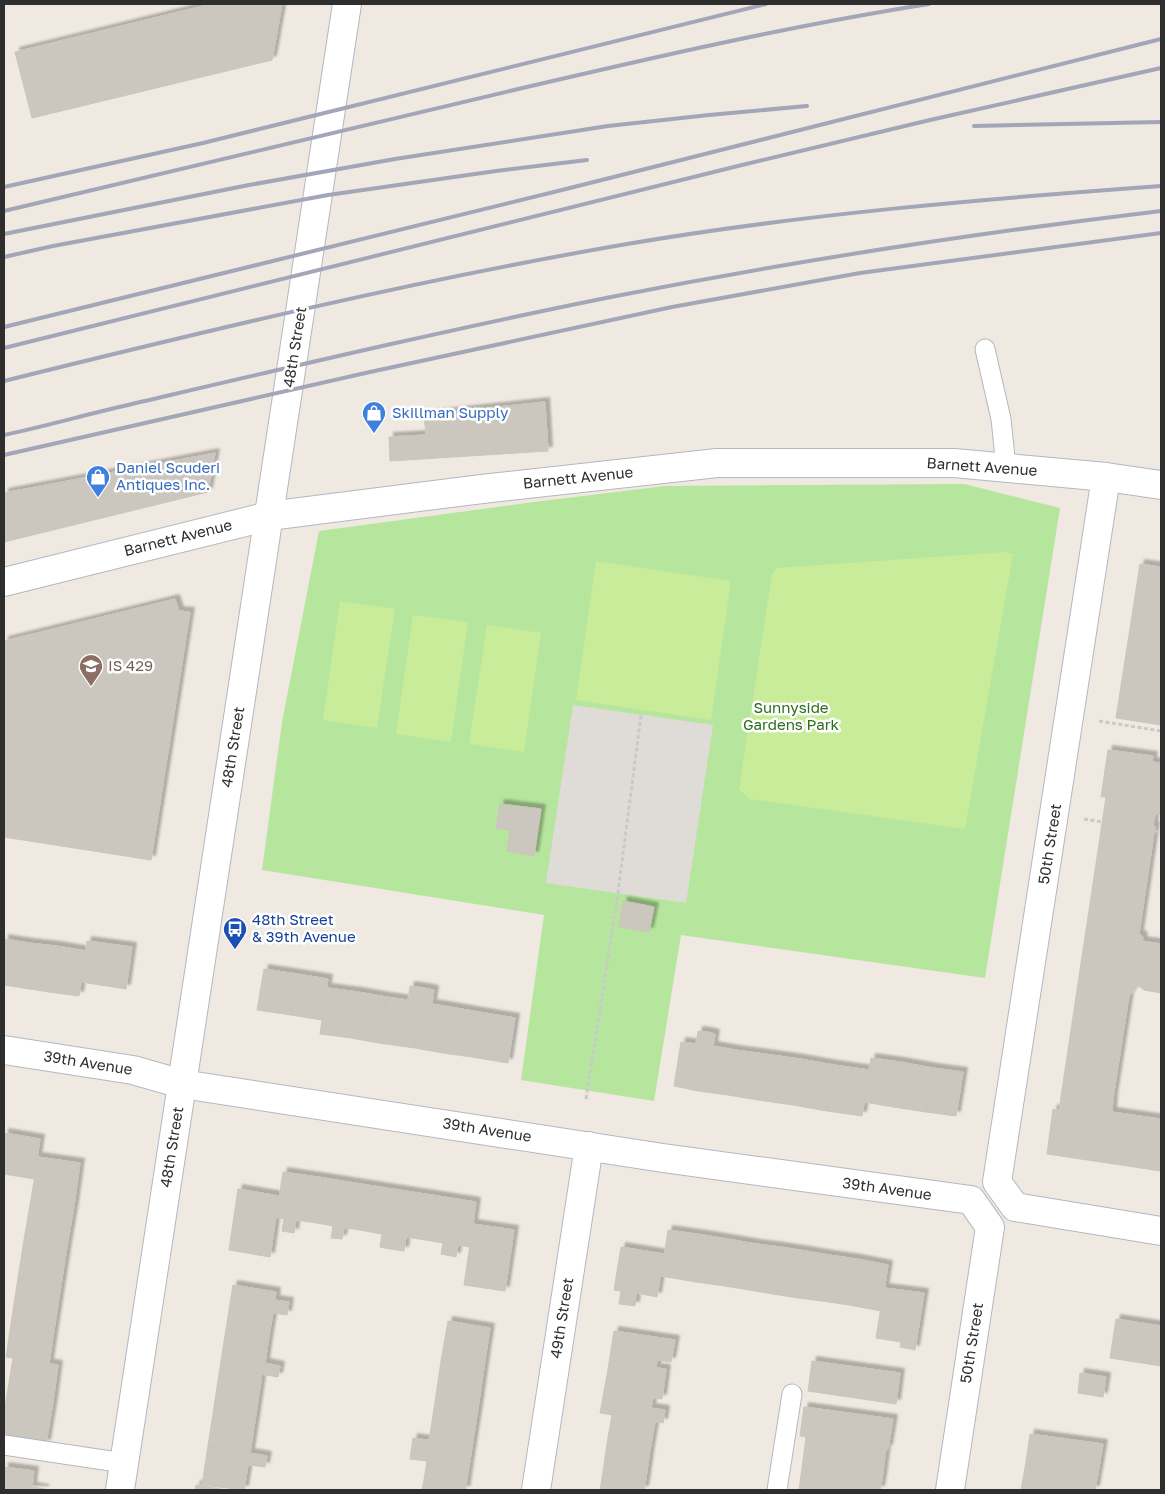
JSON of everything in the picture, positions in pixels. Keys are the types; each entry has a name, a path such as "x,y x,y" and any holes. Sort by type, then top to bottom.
{"street":[{"name":"48th Street","path":"120,1490 347,4"},
{"name":"Barnett Avenue","path":"4,582 269,516 717,462 954,462 1106,477 1161,485"},
{"name":"50th Street","path":"1106,477 997,1182 1015,1207 1161,1231"},
{"name":"39th Avenue","path":"4,1050 133,1070 182,1084 589,1146 972,1200"},
{"name":"49th Street","path":"536,1490 589,1146"},
{"name":"50th Street","path":"950,1490 990,1227 972,1200"}],"lane":[{"path":"984,349 1001,419 1006,467"},
{"path":"777,1490 792,1394"},
{"path":"4,1445 124,1463"}],"path":[{"path":"586,1099 618,893 641,715"},
{"path":"1099,720 1161,731"},
{"path":"1084,819 1102,822"},
{"path":"1154,831 1161,833"}],"green space":[{"name":"Sunnyside Gardens Park","path":"964,484 1060,508 985,978 681,935 654,1101 521,1080 544,915 262,870 282,722 319,531 665,486"},
{"path":"1006,552 1013,554 965,829 749,799 739,789 772,574 777,568"},
{"path":"596,561 731,581 711,720 576,700"},
{"path":"340,601 395,609 377,728 323,720"},
{"path":"413,615 468,622 451,742 396,734"},
{"path":"487,625 541,633 524,752 469,744"}],"shaded area":[{"path":"573,705 713,725 686,903 546,883"}],"building":[{"path":"211,4 282,4 272,60 32,118 15,52"},
{"path":"545,402 548,451 390,461 389,437 426,435 424,415"},
{"path":"215,453 208,492 4,542 4,493"},
{"path":"1140,564 1161,567 1161,725 1116,718"},
{"name":"IS 429","path":"175,599 179,611 190,612 151,860 4,837 4,641"},
{"path":"1108,750 1153,756 1152,762 1161,763 1161,815 1155,814 1153,826 1155,826 1139,934 1143,937 1142,941 1161,944 1161,993 1144,990 1138,985 1129,996 1113,1098 1062,1090 1106,797 1101,797"},
{"path":"500,804 541,809 534,856 507,851 510,830 496,828"},
{"path":"623,901 654,907 649,932 619,927"},
{"path":"4,939 29,943 23,988 4,985"},
{"path":"87,941 132,947 126,989 81,982"},
{"path":"29,943 56,946 49,992 23,988"},
{"path":"56,946 86,951 79,996 49,992"},
{"path":"264,969 297,974 291,1015 257,1010"},
{"path":"297,974 328,979 322,1020 291,1015"},
{"path":"410,986 424,988 415,1048 379,1043 386,997 408,1000"},
{"path":"327,988 358,992 351,1038 320,1034"},
{"path":"424,988 434,990 432,1004 450,1007 443,1053 415,1048"},
{"path":"358,992 386,997 379,1043 351,1038"},
{"path":"450,1007 479,1012 472,1057 443,1053"},
{"path":"479,1012 515,1018 508,1063 472,1057"},
{"path":"698,1031 707,1032 698,1091 674,1086 681,1042 696,1044"},
{"path":"707,1032 715,1034 713,1046 735,1050 728,1095 698,1091"},
{"path":"735,1050 765,1054 758,1100 728,1095"},
{"path":"765,1054 800,1059 793,1105 758,1100"},
{"path":"871,1058 900,1062 893,1107 864,1102"},
{"path":"800,1059 834,1065 827,1111 793,1105"},
{"path":"900,1062 933,1068 926,1112 893,1107"},
{"path":"834,1065 869,1070 862,1116 827,1111"},
{"path":"933,1068 963,1072 956,1116 926,1112"},
{"path":"1062,1090 1113,1098 1112,1112 1161,1119 1161,1171 1047,1154 1053,1109 1059,1111"},
{"path":"4,1133 40,1139 34,1179 4,1174"},
{"path":"38,1157 80,1163 74,1206 31,1199"},
{"path":"283,1172 324,1178 317,1223 296,1220 294,1233 282,1231 284,1219 276,1217"},
{"path":"324,1178 361,1184 354,1229 344,1228 342,1239 331,1238 333,1226 317,1223"},
{"path":"361,1184 399,1190 390,1249 380,1247 382,1234 354,1229"},
{"path":"238,1189 279,1196 270,1257 229,1250"},
{"path":"399,1190 438,1196 432,1241 406,1237 404,1251 390,1249"},
{"path":"438,1196 476,1202 470,1247 458,1245 456,1257 441,1254 443,1243 432,1241"},
{"path":"31,1199 74,1206 67,1247 24,1240"},
{"path":"473,1224 514,1230 505,1291 464,1285"},
{"path":"668,1230 703,1235 696,1282 661,1276"},
{"path":"703,1235 733,1240 725,1286 696,1282"},
{"path":"24,1240 67,1247 61,1285 18,1278"},
{"path":"733,1240 756,1244 749,1290 725,1286"},
{"path":"756,1244 780,1247 773,1294 749,1290"},
{"path":"621,1247 664,1254 657,1297 636,1293 635,1306 619,1304 621,1291 614,1290"},
{"path":"780,1247 806,1251 798,1298 773,1294"},
{"path":"806,1251 829,1255 822,1301 798,1298"},
{"path":"829,1255 857,1259 849,1305 822,1301"},
{"path":"857,1259 888,1265 881,1311 849,1305"},
{"path":"18,1278 61,1285 55,1324 12,1317"},
{"path":"233,1285 276,1292 275,1300 289,1302 287,1315 273,1313 269,1336 226,1329"},
{"path":"884,1288 924,1293 915,1350 900,1347 901,1342 876,1338"},
{"path":"12,1317 55,1324 49,1363 6,1357"},
{"path":"1116,1319 1161,1326 1161,1366 1110,1358"},
{"path":"448,1321 490,1328 484,1367 441,1361"},
{"path":"226,1329 269,1336 265,1363 280,1366 278,1377 220,1367"},
{"path":"614,1331 675,1340 671,1362 657,1360 656,1368 666,1369 664,1384 607,1375"},
{"path":"13,1358 58,1365 53,1402 7,1395"},
{"path":"441,1361 484,1367 478,1409 435,1402"},
{"path":"812,1361 900,1373 896,1404 808,1391"},
{"path":"220,1367 262,1374 256,1414 214,1407"},
{"path":"1080,1373 1106,1377 1103,1397 1078,1393"},
{"path":"607,1375 664,1384 662,1399 653,1398 651,1408 665,1410 663,1423 600,1413"},
{"path":"7,1395 53,1402 46,1444 4,1437 4,1413"},
{"path":"435,1402 478,1409 472,1447 429,1441"},
{"path":"214,1407 256,1414 250,1453 208,1446"},
{"path":"804,1407 893,1419 888,1449 800,1436"},
{"path":"612,1415 655,1422 650,1450 607,1443"},
{"path":"1030,1434 1103,1444 1098,1473 1026,1462"},
{"path":"806,1437 886,1449 882,1479 802,1468"},
{"path":"413,1438 472,1447 466,1486 424,1480 427,1461 410,1459"},
{"path":"607,1443 650,1450 646,1478 603,1472"},
{"path":"208,1446 267,1456 265,1467 248,1465 244,1490 202,1485"},
{"path":"1026,1462 1098,1473 1095,1490 1021,1490"},
{"path":"4,1467 34,1471 32,1487 45,1489 4,1490"},
{"path":"802,1468 882,1479 880,1490 799,1490"},
{"path":"603,1472 646,1478 644,1490 600,1490"},
{"path":"424,1480 466,1486 466,1490 422,1490"},
{"path":"196,1485 227,1490 195,1490"}],"railway":[{"path":"4,187 203,143 766,4"},
{"path":"4,211 669,55 772,32 929,4"},
{"path":"4,327 566,189 1161,39"},
{"path":"4,348 742,165 1161,68"},
{"path":"4,234 249,185 395,159 608,126 807,106"},
{"path":"974,126 1161,122"},
{"path":"4,257 53,246 328,195 587,160"},
{"path":"4,381 236,325 392,290 470,273 627,244 693,233 827,216 1027,196 1161,186"},
{"path":"4,435 364,350 611,297 748,271 885,249 1161,211"},
{"path":"4,455 370,372 672,307 860,273 1161,233"}],"place":[{"name":"Skillman Supply","path":"374,434"},
{"name":"Daniel Scuderi Antiques Inc.","path":"98,498"},
{"name":"IS 429","path":"91,687"},
{"name":"48th Street & 39th Avenue","path":"235,950"}]}
